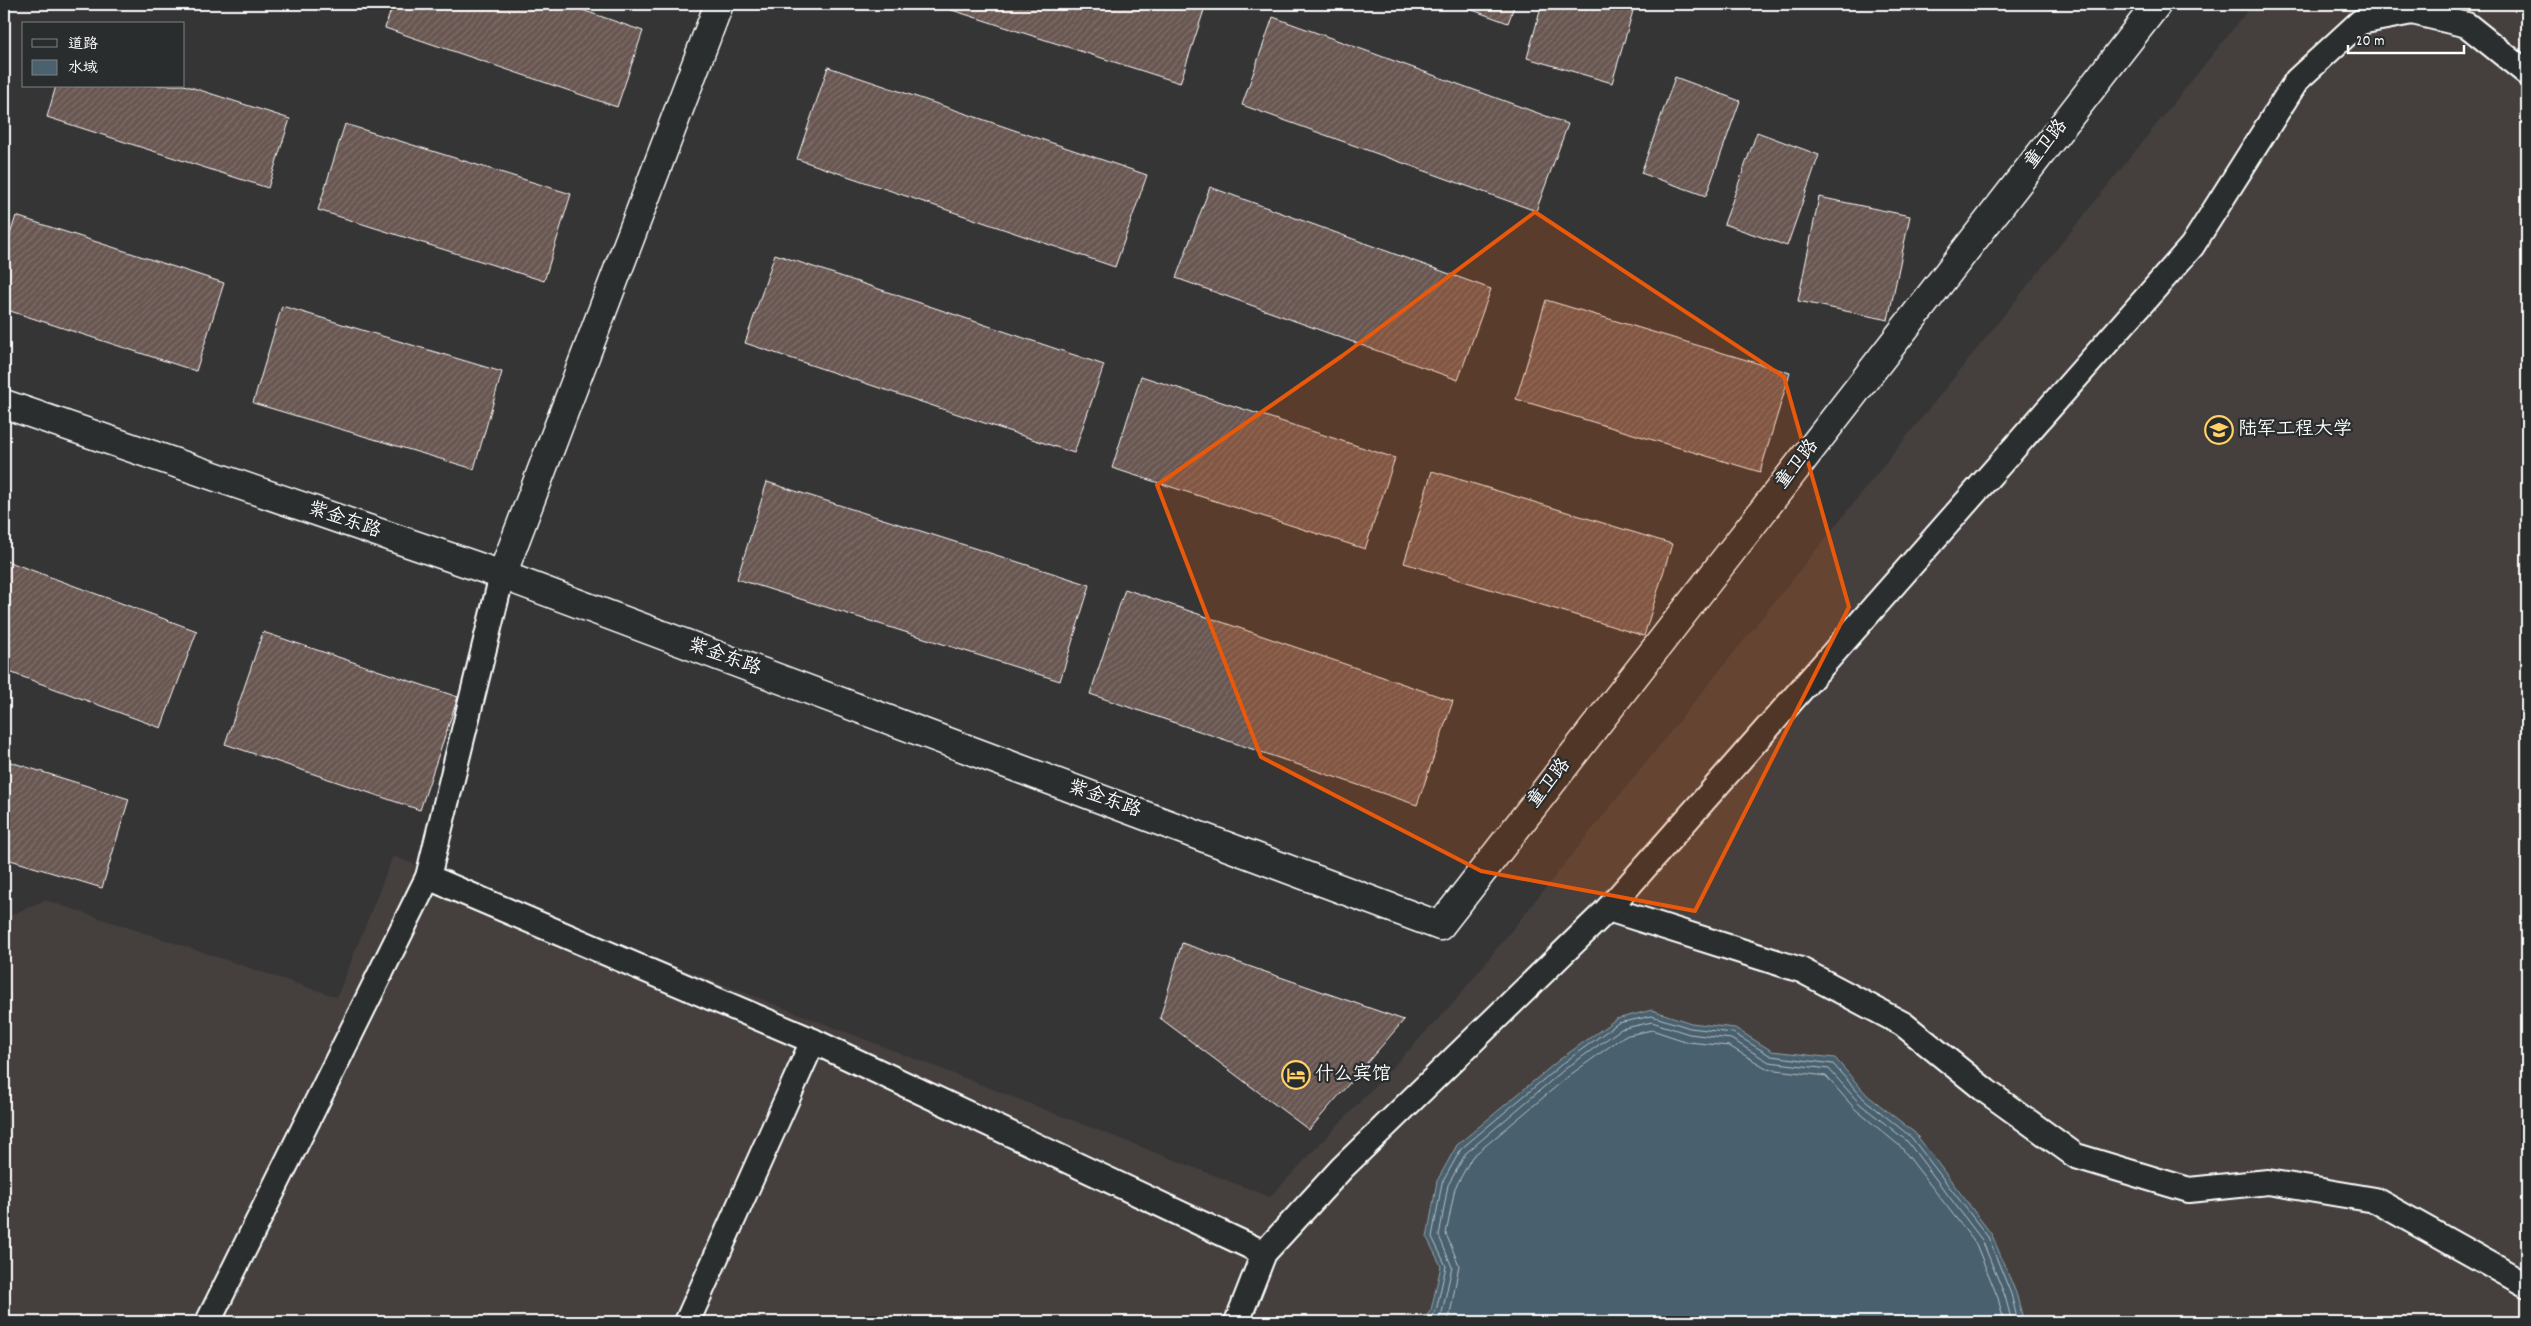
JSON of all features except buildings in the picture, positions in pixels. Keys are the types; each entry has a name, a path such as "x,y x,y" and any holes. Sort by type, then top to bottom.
{"street":[{"path":"502,575 719,4"},
{"name":"童卫路","path":"1440,926 2156,4"},
{"name":"紫金东路","path":"4,404 502,575 1440,926"}],"lane":[{"path":"1237,1322 1264,1253 1342,1168 1608,909 2192,246 2297,80 2360,22 2412,12 2467,25 2527,73"},
{"path":"208,1322 428,877 502,575"},
{"path":"428,877 813,1041 1264,1253"},
{"path":"1608,909 1800,970 1895,1019 1986,1092 2076,1156 2189,1190 2268,1182 2375,1200 2527,1285"},
{"path":"687,1322 813,1041"}],"highlighted area":[{"path":"1535,212 1784,377 1849,607 1695,911 1481,871 1261,757 1157,485 1342,356"}],"shaded area":[{"name":"陆军工程大学","path":"2253,4 2527,4 2527,1322 4,1322 4,918 45,900 337,997 393,856 1270,1197 1455,1001"}],"water":[{"path":"1652,1010 1691,1023 1735,1028 1772,1051 1835,1058 1867,1095 1915,1133 1992,1235 2016,1293 2024,1322 1422,1322 1431,1310 1441,1266 1427,1238 1437,1181 1457,1145 1559,1060 1616,1019"}],"place":[{"name":"陆军工程大学","path":"2219,430"},
{"name":"什么宾馆","path":"1296,1075"}]}
